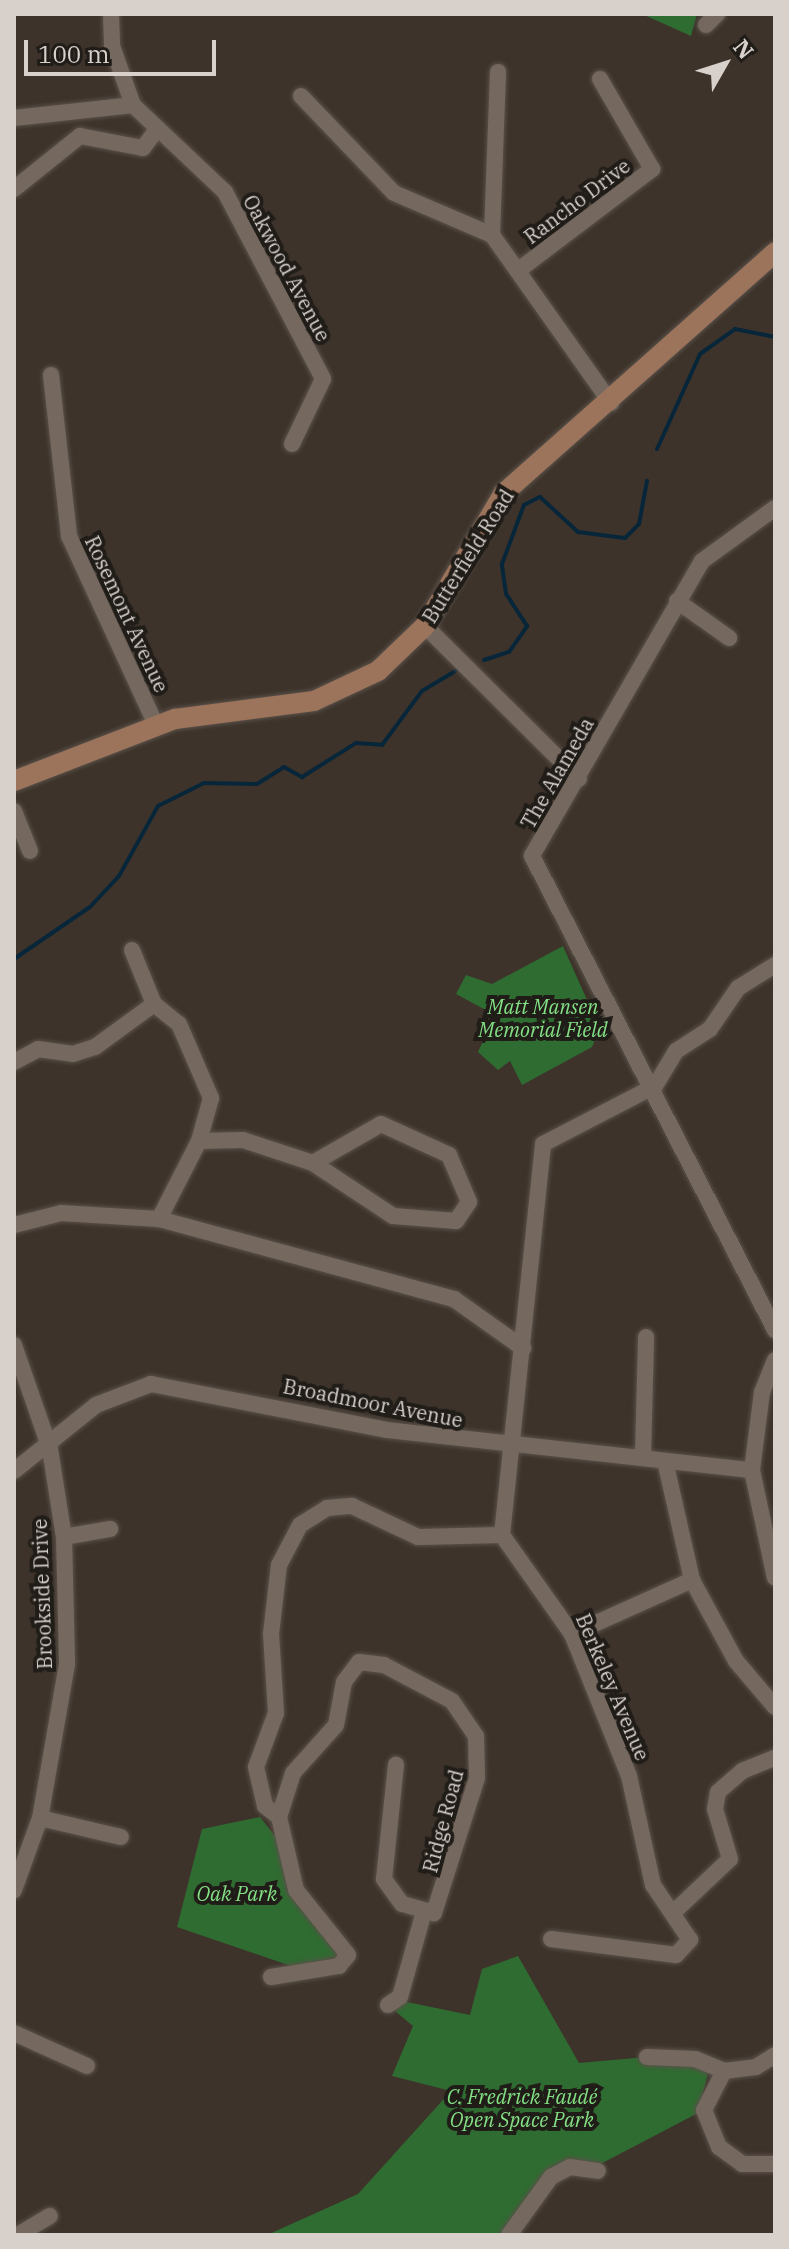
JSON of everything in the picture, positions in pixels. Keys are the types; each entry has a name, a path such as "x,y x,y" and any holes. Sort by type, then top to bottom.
{"street":[{"path":"14,189 80,136 143,148 156,131 133,105 112,46 111,14"},
{"path":"492,235 498,72"},
{"name":"Rancho Drive","path":"520,269 652,169 600,79"},
{"path":"301,96 394,193 492,235 520,269 611,403"},
{"path":"14,118 133,105"},
{"name":"Oakwood Avenue","path":"156,131 225,192 323,379 292,444"},
{"name":"Butterfield Road","path":"14,781 156,725 279,710 345,691 425,626 504,493 611,403 775,252"},
{"name":"Rosemont Avenue","path":"51,375 69,536 156,725"},
{"name":"The Alameda","path":"775,508 702,561 532,856 655,1086 775,1330"},
{"path":"677,601 729,638"},
{"path":"425,626 579,779"},
{"path":"14,811 30,851"},
{"path":"132,950 154,1004 179,1024 208,1082 199,1141 159,1219"},
{"path":"271,1977 339,1966 348,1955 296,1890 279,1817 265,1806 256,1767 276,1713 271,1634 279,1565 300,1525 327,1508 352,1506 418,1537 502,1535 514,1447 543,1144 655,1086 676,1051 710,1029 738,988 775,965"},
{"path":"14,1062 38,1049 73,1054 95,1047 154,1004"},
{"path":"199,1141 243,1140 313,1163 393,1216 456,1221 469,1202 464,1176 449,1155 381,1124 313,1163"},
{"path":"14,1225 61,1213 159,1219 454,1299 523,1348"},
{"path":"643,1455 646,1337"},
{"name":"Brookside Drive","path":"14,1345 50,1449 64,1537 67,1664 40,1818 17,1867 14,1890"},
{"path":"775,1360 762,1392 752,1470 775,1578"},
{"name":"Broadmoor Avenue","path":"14,1471 50,1449 96,1405 151,1384 514,1447 643,1455 665,1461 752,1470"},
{"path":"665,1461 692,1580 736,1661 775,1707"},
{"path":"64,1537 110,1529"},
{"name":"Berkeley Avenue","path":"502,1535 572,1634 629,1776 653,1885 676,1910 690,1940 676,1955 551,1939"},
{"path":"572,1634 692,1580"},
{"name":"Ridge Road","path":"279,1817 293,1773 336,1725 344,1682 359,1662 384,1665 452,1701 476,1736 477,1778 441,1904 423,1915"},
{"path":"676,1910 730,1859 715,1809 718,1792 742,1771 775,1758"},
{"path":"388,2005 400,1997 423,1915 397,1900 382,1871 396,1765"},
{"path":"40,1818 121,1837"},
{"path":"14,2033 87,2066"},
{"path":"647,2057 695,2059 724,2071 756,2067 775,2055"},
{"path":"724,2071 704,2110 719,2147 742,2164 775,2164"},
{"path":"509,2235 551,2177 570,2167 598,2171"},
{"path":"18,2235 50,2216"}],"green space":[{"path":"642,14 697,14 691,36"},
{"name":"Matt Mansen Memorial Field","path":"563,946 600,1029 592,1047 522,1085 510,1061 498,1070 478,1052 495,1015 456,994 466,975 492,984"},
{"name":"Oak Park","path":"260,1817 279,1841 287,1890 348,1955 291,1966 177,1927 202,1829"},
{"name":"C. Fredrick Faudé Open Space Park","path":"518,1956 579,2063 647,2057 709,2069 698,2113 589,2170 567,2168 509,2235 267,2235 358,2194 451,2091 392,2076 413,2026 395,2011 402,2001 470,2015 482,1969"}],"waterway":[{"path":"657,449 700,354 735,329 775,337"},
{"path":"484,660 509,652 527,626 506,594 502,564 524,505 540,497 578,532 625,538 639,524 647,481"},
{"path":"14,959 90,907 119,876 158,806 204,783 257,784 284,767 302,777 356,743 382,745 422,691 455,671"}]}
